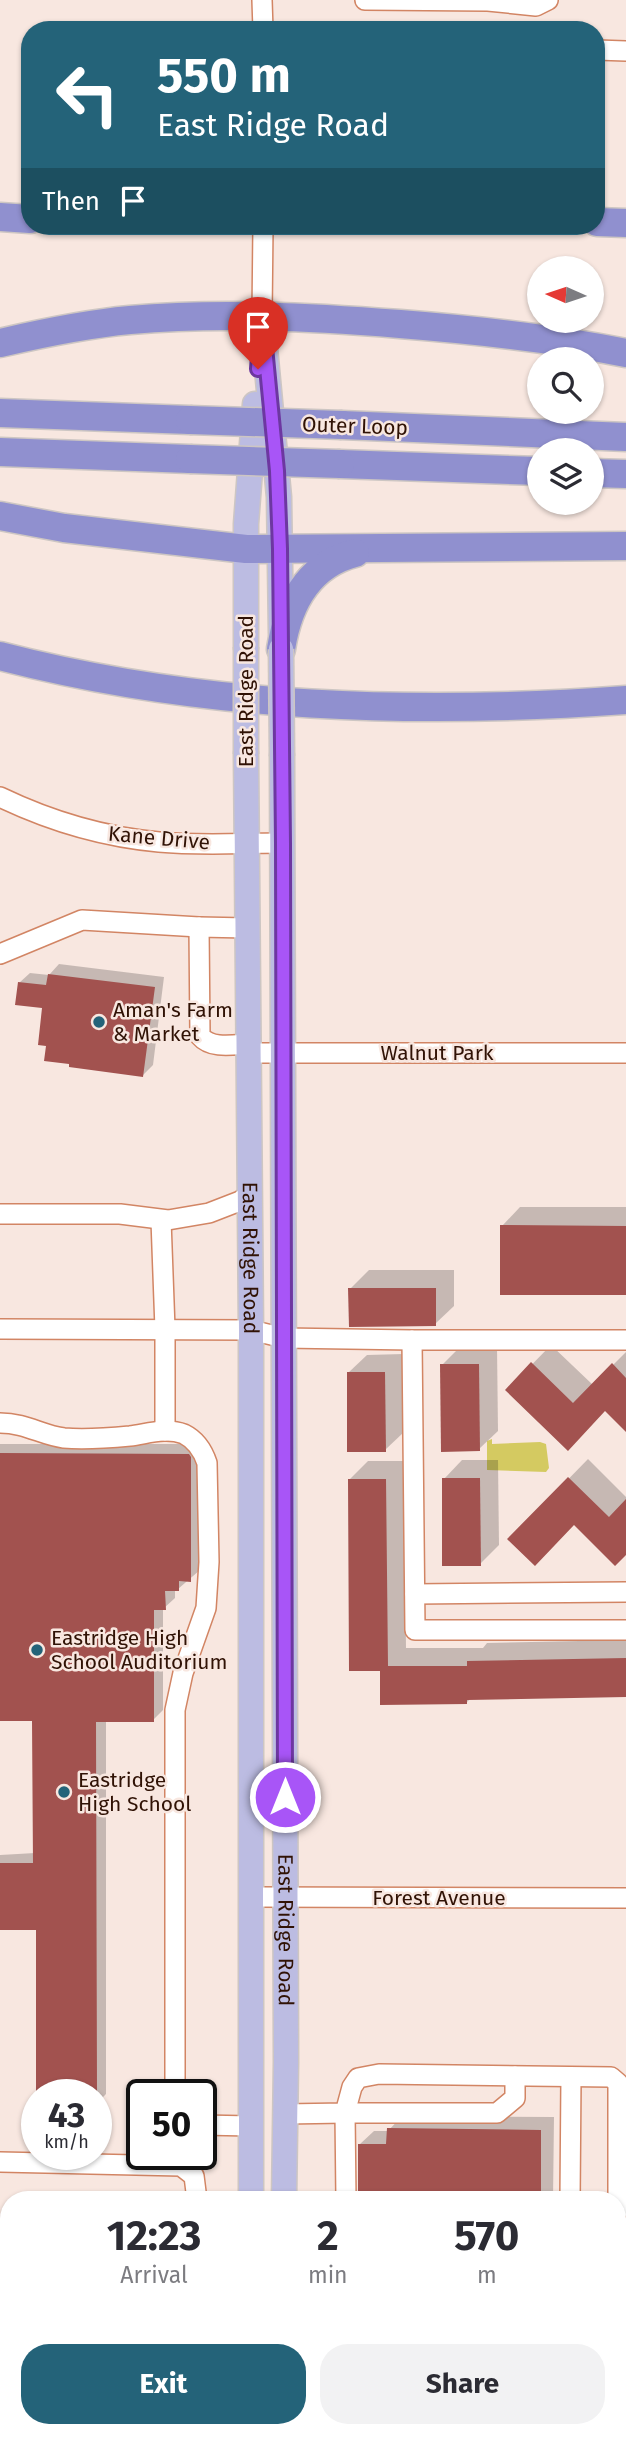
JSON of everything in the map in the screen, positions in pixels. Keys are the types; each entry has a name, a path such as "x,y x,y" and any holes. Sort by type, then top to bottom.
{"highway":[{"path":"605,209 626,209"},
{"path":"0,217 21,218"},
{"path":"605,222 626,223"},
{"path":"0,343 54,331 131,320 262,316 439,327 626,353"},
{"name":"Outer Loop","path":"0,413 626,437"},
{"name":"Outer Loop","path":"0,452 527,471"},
{"path":"604,473 626,474"},
{"path":"0,516 64,528 246,549 626,546"},
{"path":"281,649 294,604 310,578 342,557 379,549"},
{"path":"0,656 125,684 260,700 470,707 626,700"}],"main road":[{"name":"East Ridge Road","path":"251,2191 253,1897 246,549 247,501 262,316"},
{"name":"East Ridge Road","path":"262,316 277,471 280,549 286,1897 284,2191"}],"street":[{"path":"262,0 262,21"},
{"path":"366,0 488,1 536,6 548,0"},
{"path":"605,50 626,51"},
{"name":"East Ridge Road","path":"262,316 263,235"},
{"name":"Kane Drive","path":"0,797 26,809 108,835 176,843 283,843"},
{"path":"0,954 82,920 247,928"},
{"name":"Walnut Park","path":"199,927 200,1037 205,1043 283,1053 626,1053"},
{"path":"0,1214 120,1214 161,1220 209,1213 240,1201 250,1194"},
{"path":"161,1220 165,1431"},
{"path":"0,1329 251,1329 284,1338 626,1339"},
{"path":"412,1340 415,1630 626,1630"},
{"path":"0,1423 18,1423 62,1438 117,1437 165,1431 183,1434 194,1441 202,1451 209,1477 206,1608 177,1690 175,1710 175,2079"},
{"path":"415,1594 626,1592"},
{"name":"Forest Avenue","path":"253,1897 626,1898"},
{"path":"346,2191 345,2113 352,2087 358,2078 379,2074 611,2077 622,2082 619,2191"},
{"path":"285,2114 497,2113 507,2107 514,2098 515,2076"},
{"path":"570,2191 571,2077"},
{"path":"217,2125 252,2126"},
{"path":"0,2162 181,2166 194,2176 196,2191"}],"shaded area":[{"path":"492,1439 492,1444 546,1444 549,1468 546,1472 487,1470 487,1441"}],"building":[{"name":"Aman's Farm & Market","path":"48,974 155,987 143,1077 44,1061 46,1046 38,1045 42,1008 15,1005 18,982 46,985"},
{"path":"500,1225 626,1226 626,1295 500,1295"},
{"path":"348,1288 436,1288 436,1326 349,1327"},
{"path":"531,1362 573,1403 612,1363 626,1378 626,1432 605,1411 568,1451 505,1390"},
{"path":"440,1364 479,1364 480,1451 441,1452"},
{"path":"347,1372 385,1372 386,1452 347,1452"},
{"name":"Eastridge High School","path":"0,1453 189,1454 191,1582 179,1581 179,1591 165,1591 166,1610 154,1610 154,1722 96,1722 97,2079 36,2079 36,1930 0,1930 0,1863 33,1863 32,1721 0,1721"},
{"path":"568,1477 609,1517 626,1499 626,1555 615,1566 574,1525 535,1566 507,1539"},
{"path":"442,1478 480,1478 481,1566 442,1566"},
{"path":"348,1479 386,1479 388,1666 467,1666 467,1661 626,1658 626,1697 467,1700 467,1704 380,1705 380,1671 349,1671"},
{"path":"387,2128 541,2130 541,2191 358,2191 358,2144 386,2144"}],"place":[{"name":"Aman's Farm & Market","path":"99,1022"},
{"name":"Eastridge High School Auditorium","path":"37,1650"},
{"name":"Eastridge High School","path":"64,1792"}],"route":[{"path":"258,369 262,316 277,471 280,549 285,1797"}]}
